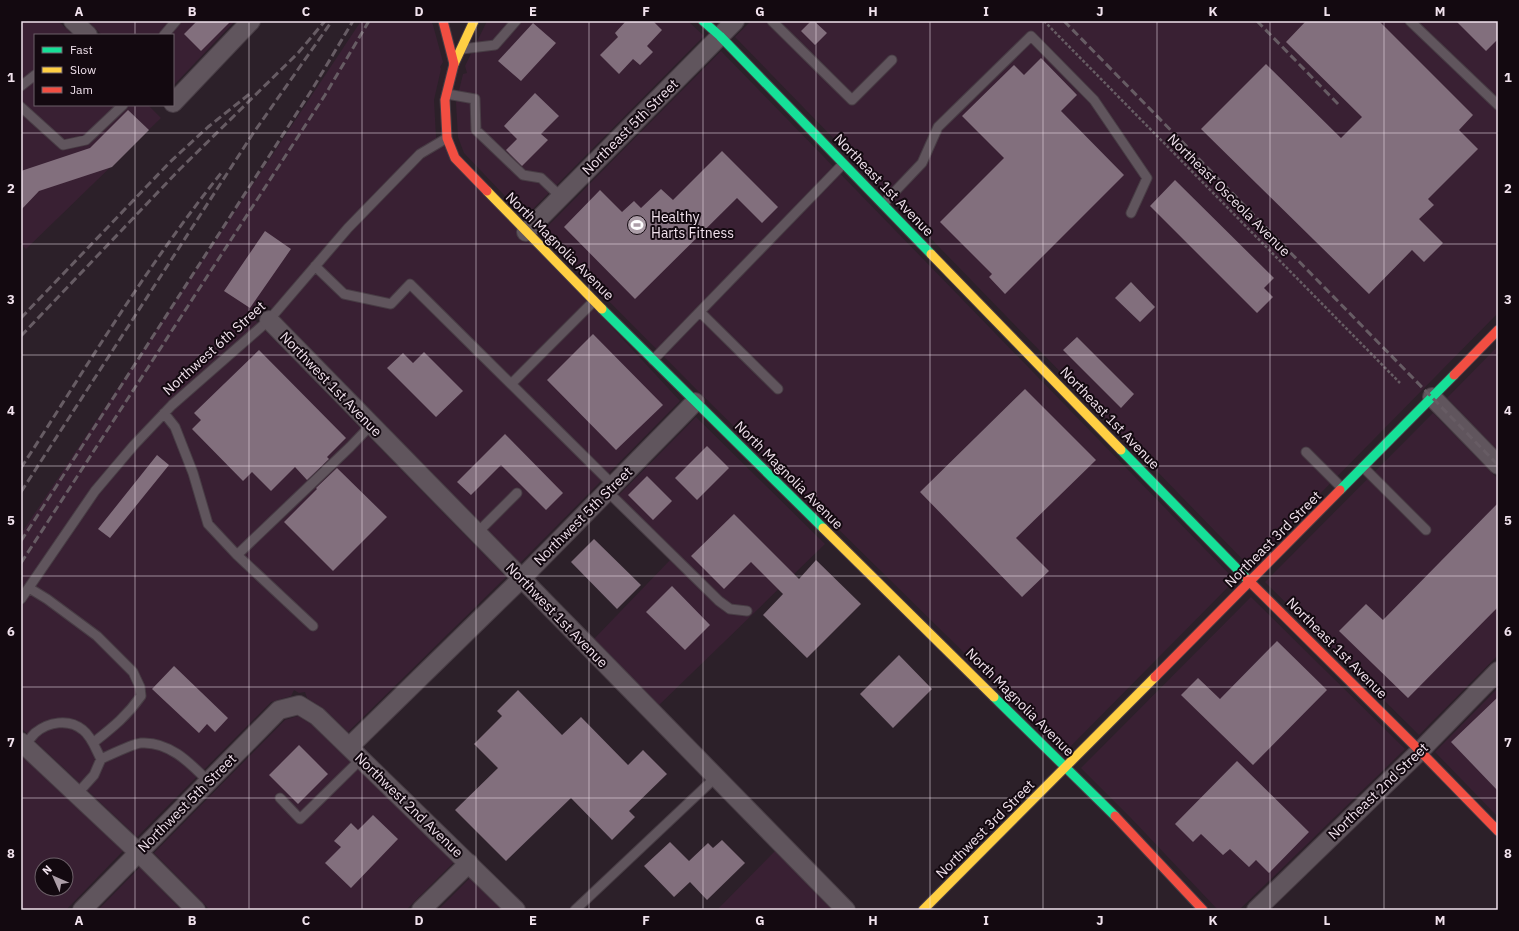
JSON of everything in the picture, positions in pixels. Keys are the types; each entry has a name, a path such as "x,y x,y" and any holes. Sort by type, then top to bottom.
{"main road":[{"name":"North Magnolia Avenue","path":"442,21 454,64 445,100 447,138 455,158 526,232 695,402 1123,824 1204,910"},
{"path":"454,64 474,21"},
{"name":"Northeast 1st Avenue","path":"703,21 720,36 1250,582 1420,751 1498,832"},
{"name":"Northeast 3rd Street","path":"1066,767 1498,330"},
{"name":"Northwest 3rd Street","path":"923,910 1066,767"}],"street":[{"path":"73,21 86,34"},
{"path":"174,99 251,21"},
{"name":"Northeast 5th Street","path":"526,232 735,21"},
{"name":"Northwest 1st Avenue","path":"269,320 846,910"},
{"path":"1432,398 1498,465"},
{"name":"Northwest 5th Street","path":"355,753 521,579 695,402"},
{"name":"Northeast 2nd Street","path":"1256,910 1420,751 1498,671"},
{"name":"Northwest 5th Street","path":"82,910 279,710 299,705"},
{"name":"Northwest 2nd Avenue","path":"299,705 317,716 516,910"},
{"path":"23,744 138,852 196,910"},
{"path":"421,910 469,863"}],"lane":[{"path":"165,34 176,21"},
{"path":"461,49 495,45 516,21"},
{"path":"772,21 852,100 892,60"},
{"path":"1410,21 1498,105"},
{"path":"882,204 922,162 938,127 1031,36 1094,100 1147,178 1131,212"},
{"path":"21,86 34,76"},
{"path":"447,94 475,99 476,130 523,175 541,178 561,197"},
{"path":"21,107 63,145 86,140 122,106"},
{"name":"Northwest 6th Street","path":"21,599 95,491 134,445 164,413 269,320 348,228 420,154 447,138"},
{"path":"653,360 843,164"},
{"path":"315,266 344,294 390,304 410,284 511,384 719,601 730,609 747,611"},
{"path":"511,384 594,301"},
{"path":"700,312 778,389"},
{"path":"164,413 175,427 193,473 208,524 237,554 313,626"},
{"path":"237,554 344,453 371,425"},
{"path":"1306,452 1342,488"},
{"path":"1363,467 1426,530"},
{"path":"477,533 517,493"},
{"path":"28,588 47,599 97,636 133,672 140,687 141,696 131,710 118,723 93,742"},
{"path":"23,744 35,733 53,723 69,722 83,730 93,742 101,759"},
{"path":"77,794 94,775 101,759 140,743 164,745 185,760 208,781"},
{"path":"280,798 300,819 355,753"},
{"path":"575,910 716,777"}],"path":[{"name":"Northeast Osceola Avenue","path":"1044,21 1400,383"}],"shaded area":[{"path":"21,21 58,21 72,34 34,34 34,106 149,106 161,118 26,249 21,244"},
{"path":"88,21 235,21 174,85 174,34 101,34"},
{"path":"361,21 431,21 443,62 440,67 441,69 434,100 436,137 680,401 520,563 268,305 254,319 506,577 348,732 324,709 307,698 305,692 299,693 294,690 291,696 271,702 137,837 21,728 21,534"},
{"path":"487,21 688,21 704,36 525,217 464,153 458,137 456,103 463,74 467,73 465,66"},
{"path":"751,21 1498,21 1498,313 1249,566 735,37"},
{"path":"721,51 1235,580 1065,752 702,395 541,233"},
{"path":"1498,346 1498,451 1447,398"},
{"path":"1433,413 1498,479 1498,655 1419,735 1265,582"},
{"path":"696,417 825,544 659,705 594,639 671,559 612,502"},
{"path":"1251,597 1405,749 1239,910 1218,910 1130,817 1081,768"},
{"path":"1498,688 1498,817 1435,752"},
{"path":"298,716 311,724 454,862 406,910 210,910 154,853 285,720"},
{"path":"21,755 123,851 66,910 21,910"},
{"path":"775,851 832,910 717,910"},
{"path":"140,867 181,910 98,910"},
{"path":"470,878 502,910 438,910"}],"building":[{"path":"197,21 231,21 201,51 184,34"},
{"path":"626,21 653,21 662,30 647,46 653,52 640,65 633,59 619,74 600,55 618,37 615,33"},
{"path":"811,21 814,21 827,33 815,45 801,31"},
{"path":"1306,21 1379,21 1473,115 1459,130 1478,149 1428,199 1434,205 1419,219 1443,243 1424,262 1412,250 1369,294 1201,129 1266,64 1341,138 1362,117 1286,42"},
{"path":"1456,21 1498,21 1498,39 1486,51"},
{"path":"533,23 556,43 521,81 498,61"},
{"path":"1041,58 1077,95 1061,111 1124,175 1005,294 989,277 992,274 940,222 1004,158 962,116 1014,65 1024,75"},
{"path":"535,93 559,116 541,134 548,140 522,166 506,150 517,139 504,126"},
{"path":"128,110 149,130 112,167 39,191 21,210 21,171 90,148"},
{"name":"Healthy Harts Fitness","path":"722,151 778,207 762,223 737,198 635,299 564,227 600,190 622,212 634,201 641,208 661,189 673,200"},
{"path":"1175,180 1274,278 1264,288 1273,297 1257,313 1150,206"},
{"path":"265,231 291,249 250,308 224,291"},
{"path":"1131,282 1155,307 1140,322 1115,298"},
{"path":"593,334 663,405 616,450 547,380"},
{"path":"1077,337 1134,394 1121,408 1063,350"},
{"path":"259,350 346,438 327,457 329,459 307,480 295,467 271,491 252,472 243,481 192,429 201,420 194,413"},
{"path":"424,352 463,391 436,417 387,368 403,353 413,363"},
{"path":"1025,389 1096,460 1016,538 1049,571 1022,597 920,492"},
{"path":"505,434 563,493 546,510 501,465 471,495 457,482"},
{"path":"707,446 729,468 697,500 675,478"},
{"path":"157,455 169,465 110,538 98,529"},
{"path":"337,468 387,517 333,571 284,522"},
{"path":"647,476 672,501 653,520 628,495"},
{"path":"1498,503 1498,607 1408,698 1339,631 1366,604 1383,620"},
{"path":"734,514 799,579 816,560 861,604 807,658 763,615 783,594 751,562 724,589 691,556"},
{"path":"594,539 641,585 617,609 571,562"},
{"path":"672,586 710,625 685,650 646,612"},
{"path":"1277,641 1327,690 1253,765 1181,695 1198,678 1220,699"},
{"path":"899,655 932,689 893,728 860,694"},
{"path":"174,666 228,718 215,732 207,724 199,733 152,689"},
{"path":"518,690 562,735 581,717 628,765 643,750 667,774 629,811 635,817 612,840 571,798 506,861 455,810 498,768 474,744 502,716 497,711"},
{"path":"1498,697 1498,791 1451,742"},
{"path":"299,745 328,774 298,804 269,775"},
{"path":"1237,761 1309,832 1269,873 1256,860 1249,867 1230,849 1223,855 1201,834 1193,842 1175,824"},
{"path":"373,815 398,839 351,888 325,863 341,847 334,841 351,823 358,830"},
{"path":"722,840 745,863 707,900 690,882 674,897 644,866 670,842 689,861 708,843 713,848"}],"railway":[{"path":"21,336 179,170 298,53 325,21"},
{"path":"21,492 252,135 332,21"},
{"path":"21,541 313,88 353,21"},
{"path":"21,563 325,95 369,21"},
{"path":"1064,21 1498,465"},
{"path":"1257,21 1340,106"},
{"path":"21,318 170,162 208,127 252,92"},
{"path":"21,468 93,355 168,243 222,172"}],"traffic: fast":[{"path":"703,21 720,36 931,254"},
{"path":"602,309 823,528"},
{"path":"1340,490 1454,375"},
{"path":"1121,450 1247,579"},
{"path":"994,697 1115,816"}],"traffic: slow":[{"path":"454,64 474,21"},
{"path":"487,191 602,309"},
{"path":"931,254 1121,450"},
{"path":"823,528 994,697"},
{"path":"923,910 1155,677"}],"traffic: jam":[{"path":"443,21 454,64 445,100 447,138 455,158 487,191"},
{"path":"1454,375 1498,330"},
{"path":"1155,677 1340,490"},
{"path":"1247,579 1498,831"},
{"path":"1115,816 1203,910"}],"place":[{"name":"Healthy Harts Fitness","path":"637,225"}]}
